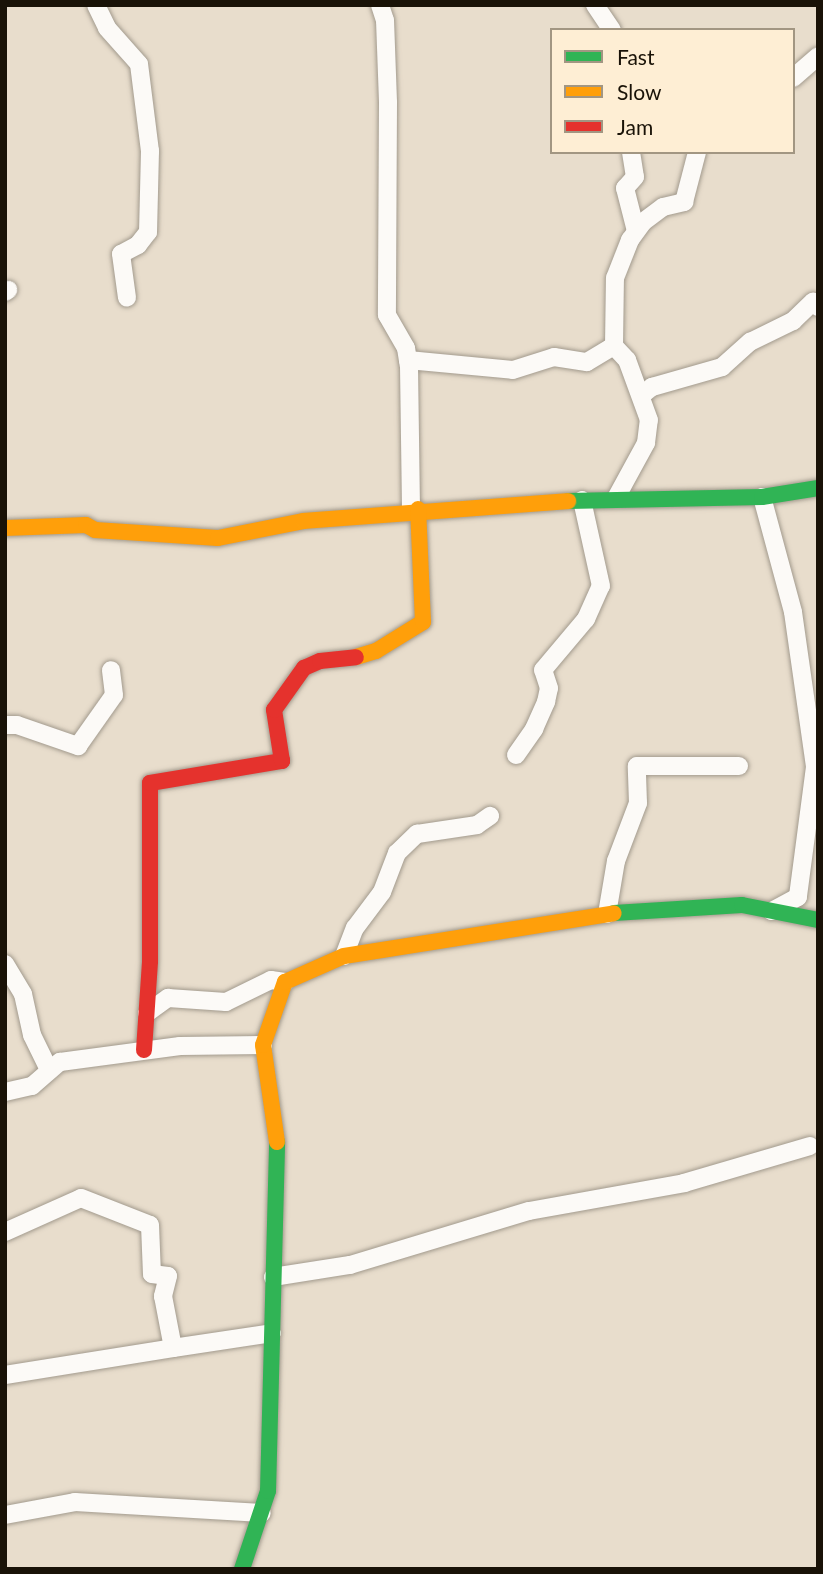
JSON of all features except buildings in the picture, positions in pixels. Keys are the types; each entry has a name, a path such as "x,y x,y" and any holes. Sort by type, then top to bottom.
{"street":[{"path":"96,5 107,28 139,64 150,151 148,232 138,245 121,254 127,298"},
{"path":"144,1050 147,1013 150,783 282,761 273,728 274,710 304,668 320,661 353,659 376,651 423,622 426,614 415,509 408,360 387,315 388,103 385,20 380,5"},
{"path":"595,5 611,28"},
{"path":"795,76 818,56"},
{"path":"631,154 635,177 625,188 636,231"},
{"path":"616,498 646,443 649,420 627,360 614,345 615,278 636,231 663,207 684,202 696,154"},
{"path":"642,395 652,387 722,367 750,342 793,321 813,302 818,307"},
{"path":"408,360 513,370 554,357 587,362 614,345"},
{"path":"5,528 86,525 94,530 218,538 304,521 415,509 616,498 762,497 818,488"},
{"path":"762,497 793,612 816,766 798,897 772,911"},
{"path":"516,755 534,729 546,702 548,688 543,670 586,619 601,586 582,500"},
{"path":"5,725 17,725 78,746 114,695 111,670"},
{"path":"607,914 616,861 638,803 637,766 739,766"},
{"path":"344,956 359,922 382,892 397,853 417,834 477,825 489,816"},
{"path":"147,1013 168,998 226,1002 271,981 285,982 309,968 344,956 607,914 742,905 818,920"},
{"path":"5,964 23,994 32,1035 49,1070"},
{"path":"242,1569 268,1491 273,1276 279,1159 263,1045 285,982"},
{"path":"5,1092 32,1086 60,1062 144,1050 263,1045"},
{"path":"273,1276 350,1265 529,1211 684,1183 810,1146"},
{"path":"5,1232 81,1198 150,1224 152,1274 168,1276 163,1296 173,1348"},
{"path":"5,1375 272,1333"},
{"path":"5,1515 75,1502 262,1513"}],"traffic: fast":[{"path":"568,501 762,497 818,488"},
{"path":"614,913 742,905 818,920"},
{"path":"242,1569 268,1491 277,1142"}],"traffic: slow":[{"path":"5,528 86,525 95,530 218,538 304,521 568,501"},
{"path":"356,657 376,651 423,622 418,509"},
{"path":"277,1142 263,1045 285,982 344,956 614,913"}],"traffic: jam":[{"path":"144,1050 150,961 150,783 282,761 274,710 304,668 320,661 356,657"}]}
